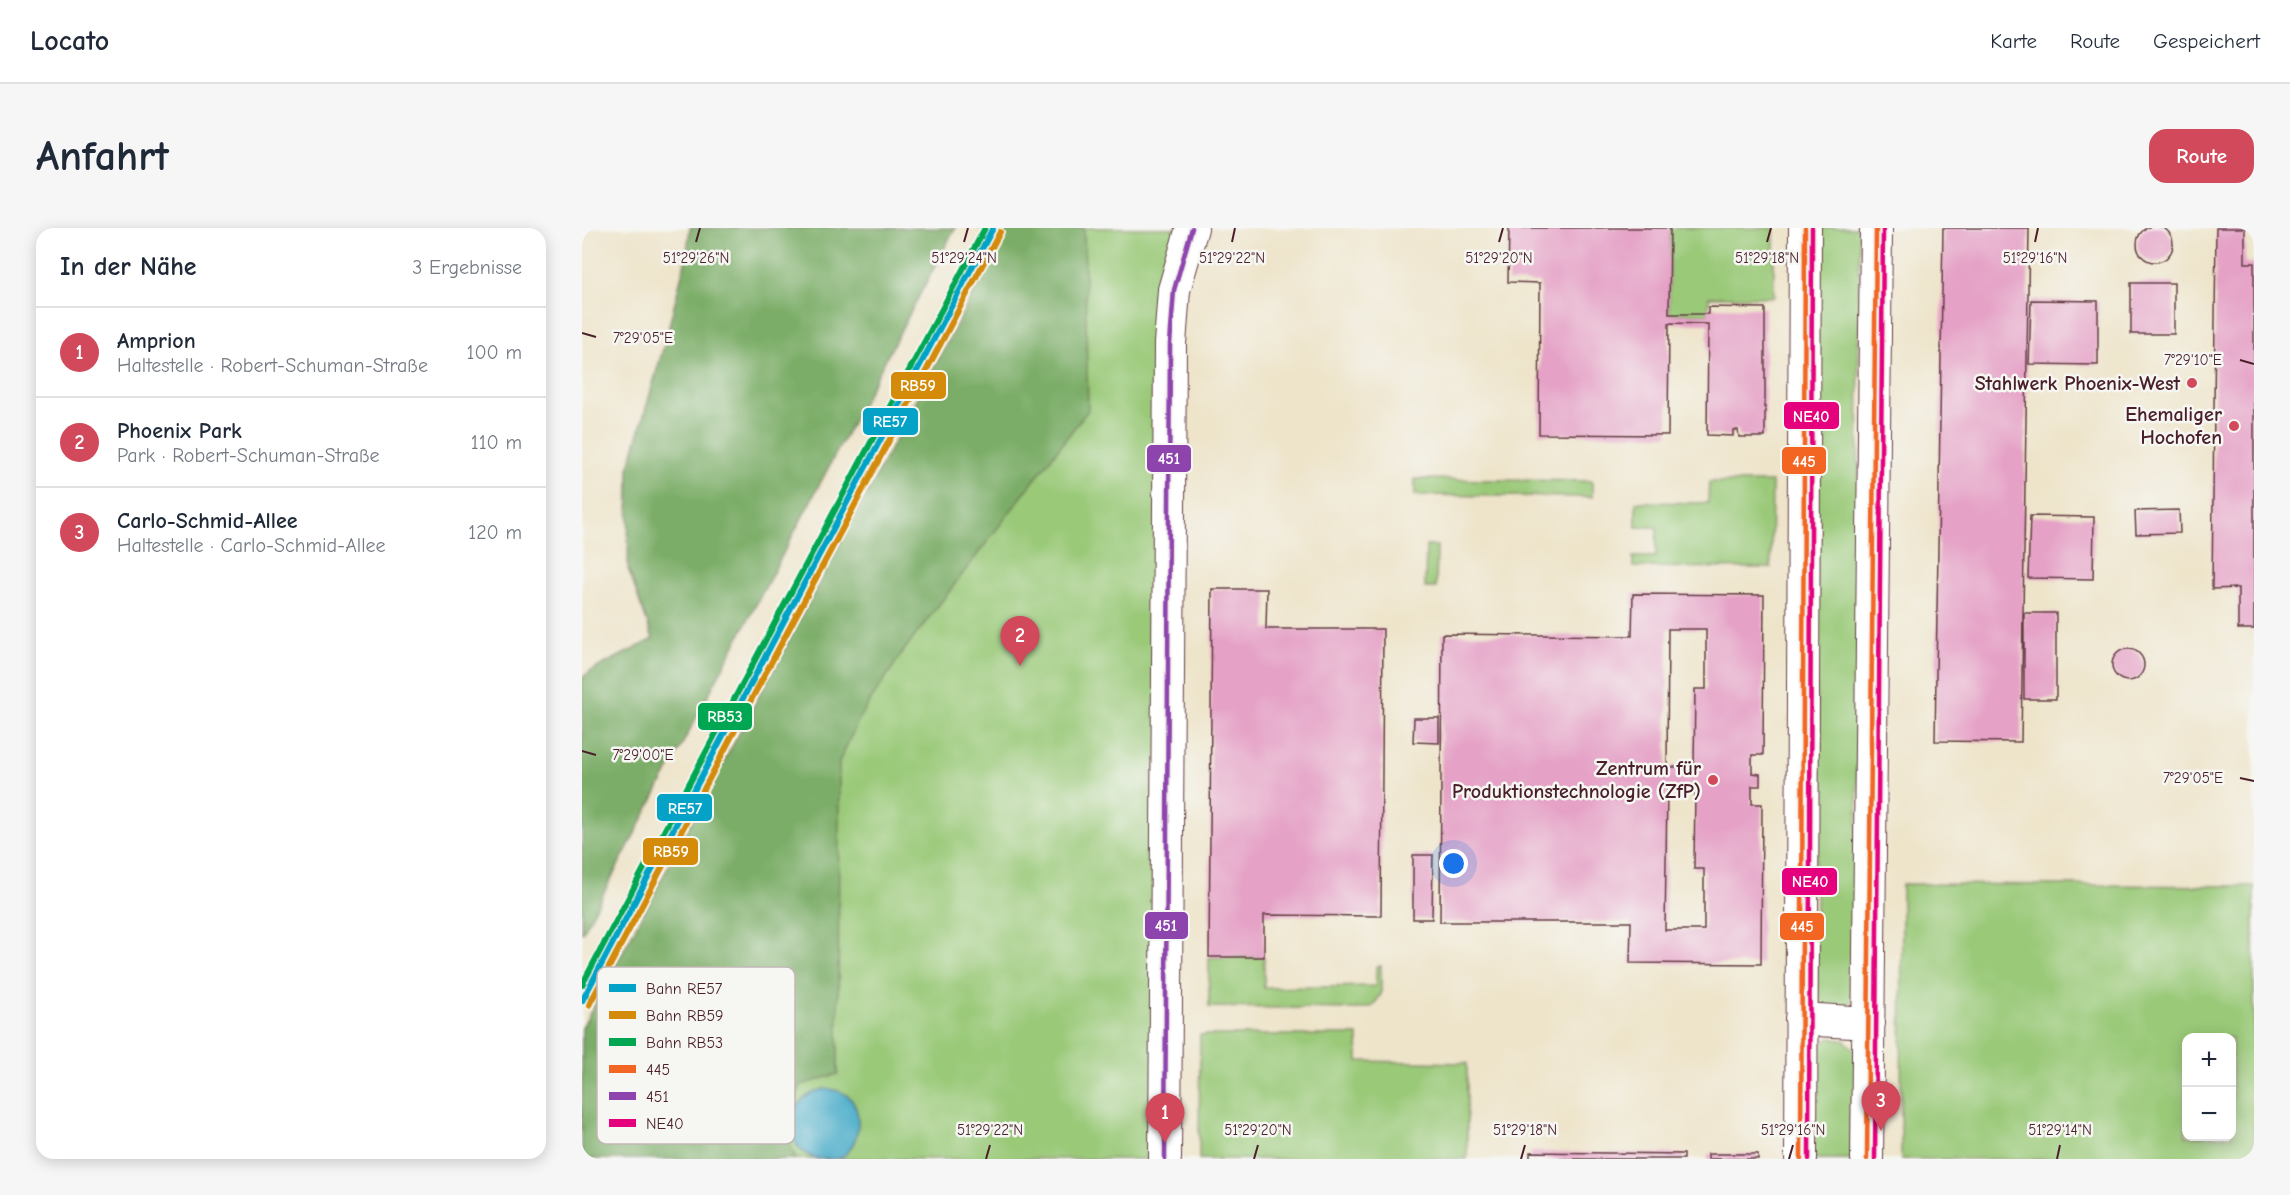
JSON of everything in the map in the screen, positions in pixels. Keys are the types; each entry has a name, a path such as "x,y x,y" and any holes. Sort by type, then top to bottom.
{"street":[{"path":"1165,1159 1170,344 1174,290 1192,228"},
{"path":"1801,1159 1805,228"},
{"path":"1867,1159 1876,228"},
{"path":"1801,1019 1869,1023"}],"green space":[{"path":"690,228 955,228 582,934 582,678 591,671 653,639 628,569 629,467 665,342 686,258"},
{"path":"1008,228 1084,228 1088,410 902,653 861,715 839,762 838,1074 801,1085 795,1099 795,967 614,967"},
{"path":"1078,228 1177,228 1153,1159 779,1159 772,1144 795,1144 793,967 831,737"},
{"path":"1670,228 1774,228 1774,297 1709,297 1708,314 1669,314"},
{"path":"1817,228 1859,228 1857,990 1850,1004 1841,1010 1816,1004"},
{"path":"1415,479 1592,481 1592,497 1415,495"},
{"path":"1709,482 1772,482 1771,568 1633,567 1633,557 1656,557 1657,527 1636,527 1636,502 1708,503"},
{"path":"1426,546 1437,546 1436,588 1425,588"},
{"path":"1902,884 2254,886 2254,1159 1901,1159"},
{"path":"1209,957 1264,957 1264,988 1376,986 1376,967 1381,966 1381,994 1373,1006 1360,1009 1209,1007"},
{"path":"597,1000 597,1144 790,1144 796,1159 582,1159 582,1028"},
{"path":"1200,1035 1358,1035 1358,1061 1467,1063 1467,1159 1199,1159"},
{"path":"1831,1038 1845,1041 1857,1052 1856,1159 1809,1159 1817,1045"}],"water":[{"path":"823,1089 840,1092 852,1100 856,1108 858,1127 856,1137 847,1153 840,1158 821,1159 810,1156 803,1152 795,1142 795,1111 807,1096"}],"building":[{"path":"2155,226 2168,231 2173,244 2168,257 2155,262 2142,257 2137,244 2142,231"},
{"path":"1509,228 1670,228 1669,314 1708,314 1708,307 1765,308 1765,437 1739,437 1738,430 1733,430 1733,436 1707,435 1708,324 1669,323 1668,435 1539,434 1540,283 1508,282"},
{"path":"1943,228 2029,228 2021,742 1935,741"},
{"name":"Ehemaliger Hochofen","path":"2216,228 2245,228 2245,263 2254,263 2254,629 2238,629 2238,588 2212,589"},
{"path":"2131,283 2174,283 2174,334 2131,334"},
{"path":"2031,300 2098,301 2098,365 2029,364"},
{"path":"2179,510 2180,533 2136,534 2135,511"},
{"path":"2030,516 2094,517 2093,579 2028,578"},
{"path":"1212,589 1267,589 1266,629 1383,629 1381,916 1264,915 1264,957 1209,957"},
{"path":"1633,594 1764,595 1763,755 1752,755 1752,773 1760,774 1760,786 1752,786 1752,804 1762,804 1761,964 1630,963 1631,922 1440,922 1442,634 1632,636","holes":["1668,629 1706,629 1706,689 1695,689 1694,767 1667,767","1667,790 1695,791 1694,869 1704,869 1704,930 1665,930"]},
{"path":"2024,613 2056,613 2056,699 2024,699"},
{"path":"2128,649 2139,654 2144,665 2139,676 2128,681 2117,676 2112,665 2117,654"},
{"path":"1414,718 1439,718 1439,743 1413,742"},
{"path":"1413,855 1433,855 1432,919 1413,919"},
{"path":"1530,1152 1684,1154 1684,1159 1530,1159"},
{"path":"1708,1154 1758,1154 1758,1159 1708,1159"}],"rail line":[{"name":"RB53","path":"582,985 985,228"},
{"name":"RE57","path":"600,967 993,228"},
{"name":"RB59","path":"609,967 1000,232"},
{"name":"RE57","path":"582,1001 597,973"},
{"name":"RB59","path":"589,1005 597,990"}],"transit line":[{"name":"451","path":"1165,1159 1170,344 1174,290 1192,228"},
{"name":"445","path":"1801,1159 1805,228"},
{"name":"NE40","path":"1809,1159 1812,228"},
{"name":"445","path":"1867,1159 1876,228"},
{"name":"NE40","path":"1875,1159 1883,228"}],"place":[{"name":"Stahlwerk Phoenix-West","path":"2192,383"},
{"name":"Ehemaliger Hochofen","path":"2234,426"},
{"name":"Phoenix Park","path":"1020,666"},
{"name":"Zentrum für Produktionstechnologie (ZfP)","path":"1713,780"},
{"name":"Carlo-Schmid-Allee","path":"1881,1131"},
{"name":"Amprion","path":"1165,1143"}]}
